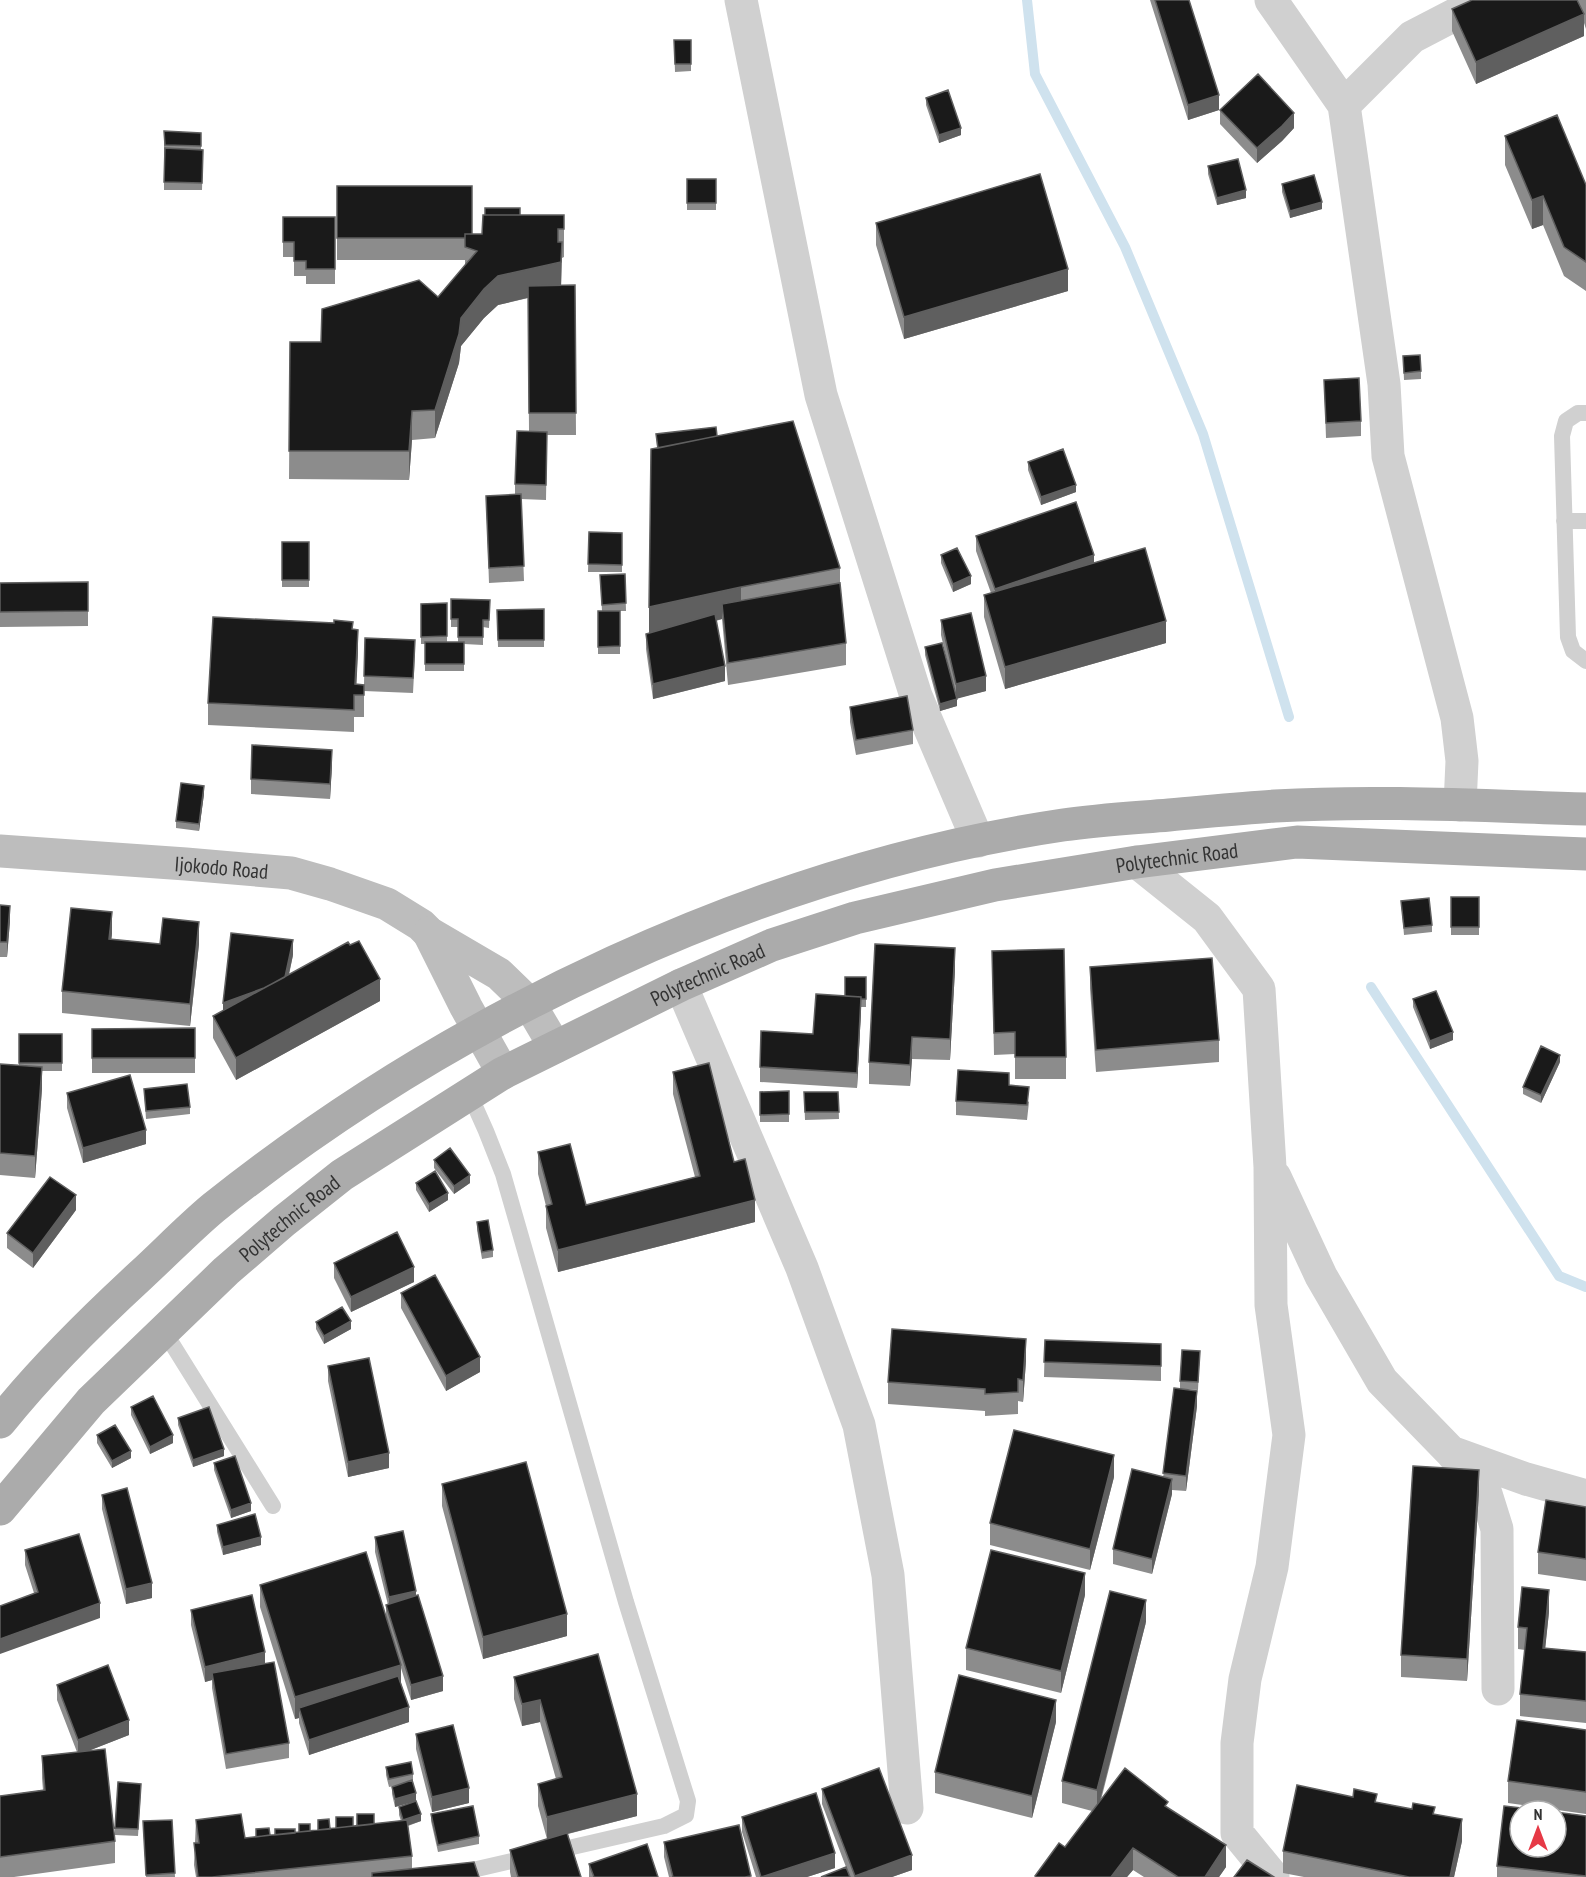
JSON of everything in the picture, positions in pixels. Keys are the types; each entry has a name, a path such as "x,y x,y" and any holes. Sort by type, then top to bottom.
{"main road":[{"name":"Polytechnic Road","path":"0,1422 29,1386 84,1328 211,1210 318,1131 435,1056 529,1003 650,947 768,898 862,870 978,841 1064,825 1277,806 1586,809"},
{"name":"Polytechnic Road","path":"0,1509 91,1401 267,1235 342,1175 503,1073 681,985 772,945 855,918 996,885 1137,862 1297,842 1586,854"},
{"name":"Ijokodo Road","path":"0,851 291,873 387,904 421,925 429,933 499,974 529,1003 555,1047"},
{"name":"Ijokodo Road","path":"429,933 478,1030 503,1073"}],"street":[{"path":"741,0 821,395 916,696 978,841"},
{"path":"1271,0 1344,105 1384,384 1388,456 1457,718 1462,761 1460,806"},
{"path":"1344,105 1412,37 1483,0"},
{"path":"1137,862 1207,918 1259,989 1270,1167 1271,1305 1289,1435 1272,1567 1245,1679 1237,1754 1237,1833 1273,1877"},
{"path":"681,985 802,1268 859,1425 888,1575 907,1808"},
{"path":"1270,1167 1321,1276 1382,1381 1451,1452 1486,1494 1497,1529 1498,1689"},
{"path":"1451,1452 1526,1479 1586,1496"}],"lane":[{"path":"1586,413 1578,413 1566,421 1562,436 1568,637 1573,651 1586,661"},
{"path":"1564,522 1586,521"},
{"path":"442,1877 664,1826 686,1815 688,1801 626,1602 503,1174 469,1093"},
{"path":"164,1331 273,1506"}],"building":[{"path":"1155,0 1189,0 1219,95 1188,105"},
{"path":"1472,0 1577,0 1584,14 1476,62 1452,9"},
{"path":"674,40 691,40 691,64 675,64"},
{"path":"1258,74 1294,113 1257,148 1220,110"},
{"path":"948,90 961,128 939,135 926,98"},
{"path":"1557,115 1586,185 1586,262 1564,247 1543,196 1532,200 1505,136"},
{"path":"164,131 201,133 201,146 165,145"},
{"path":"165,148 203,150 202,183 164,182"},
{"path":"1238,159 1246,190 1217,198 1208,166"},
{"path":"1040,174 1068,269 904,317 876,223"},
{"path":"1314,175 1322,202 1290,211 1282,184"},
{"path":"687,179 716,179 716,203 687,203"},
{"path":"337,186 472,186 472,234 465,234 465,238 337,238"},
{"path":"485,208 520,208 520,215 485,215"},
{"path":"483,215 564,215 564,229 558,229 558,242 562,242 561,262 498,276 484,289 461,318 459,334 435,410 412,411 409,451 289,451 290,342 321,342 322,309 419,280 438,297 477,251 465,247 465,234 482,234"},
{"path":"283,217 335,217 335,269 306,269 306,261 294,261 294,242 283,242"},
{"path":"575,285 576,413 529,413 528,286"},
{"path":"1420,355 1421,371 1404,373 1403,356"},
{"path":"1359,378 1361,421 1326,423 1324,380"},
{"path":"793,421 840,568 649,607 651,449"},
{"path":"716,427 717,436 658,448 656,434"},
{"path":"517,431 547,432 546,485 515,484"},
{"path":"1063,449 1076,485 1041,497 1028,462"},
{"path":"521,494 524,566 489,568 486,496"},
{"path":"1076,502 1094,555 995,589 976,536"},
{"path":"589,532 622,533 622,565 588,564"},
{"path":"282,542 309,542 309,580 282,580"},
{"path":"957,548 971,576 953,584 941,555"},
{"path":"1145,548 1166,621 1005,667 984,595"},
{"path":"625,574 626,603 602,605 600,575"},
{"path":"88,582 88,611 0,612 0,583"},
{"path":"840,583 846,643 728,663 722,604"},
{"path":"451,599 490,600 489,620 483,620 483,637 458,637 458,619 451,619"},
{"path":"447,603 447,636 421,637 421,604"},
{"path":"544,609 544,640 498,640 497,610"},
{"path":"598,611 620,611 620,646 598,647"},
{"path":"971,613 986,676 956,684 941,620"},
{"path":"715,614 725,666 653,684 646,634"},
{"path":"213,617 353,622 352,629 358,630 355,684 364,685 364,695 354,695 354,710 208,703"},
{"path":"365,638 415,640 413,678 364,676"},
{"path":"425,642 464,642 464,664 425,664"},
{"path":"942,643 957,699 940,704 925,647"},
{"path":"907,696 913,730 856,740 850,707"},
{"path":"252,745 332,750 330,784 251,779"},
{"path":"181,783 204,786 199,824 176,821"},
{"path":"1451,897 1479,897 1479,927 1451,927"},
{"path":"1429,898 1432,925 1404,928 1401,901"},
{"path":"0,905 10,906 7,942 0,942"},
{"path":"71,908 112,912 109,939 160,944 163,918 199,922 190,1004 62,991"},
{"path":"231,933 293,940 285,977 264,988 223,1003"},
{"path":"359,941 380,979 236,1058 213,1016 348,942 350,945"},
{"path":"875,944 955,948 950,1039 912,1037 910,1065 869,1062"},
{"path":"1064,949 1066,1057 1015,1057 1015,1032 994,1033 992,951"},
{"path":"1212,958 1219,1040 1096,1050 1090,967"},
{"path":"845,977 866,977 866,999 845,996"},
{"path":"1436,991 1453,1032 1430,1041 1413,999"},
{"path":"816,994 861,997 857,1073 760,1067 761,1031 813,1034"},
{"path":"195,1028 195,1058 92,1058 92,1029"},
{"path":"19,1034 62,1034 62,1063 19,1063"},
{"path":"1541,1046 1560,1055 1541,1095 1523,1087"},
{"path":"709,1063 734,1162 745,1159 755,1200 558,1250 546,1206 552,1204 538,1152 570,1144 586,1205 700,1176 673,1072"},
{"path":"0,1064 42,1067 35,1156 0,1153"},
{"path":"958,1070 1009,1073 1009,1085 1029,1087 1027,1105 956,1101"},
{"path":"130,1075 146,1130 83,1148 67,1093"},
{"path":"187,1084 190,1107 146,1111 144,1089"},
{"path":"789,1091 789,1114 760,1115 760,1092"},
{"path":"804,1092 838,1092 839,1112 805,1112"},
{"path":"450,1148 470,1175 454,1186 434,1160"},
{"path":"435,1171 448,1193 429,1204 416,1183"},
{"path":"50,1177 76,1195 33,1253 7,1233"},
{"path":"488,1220 493,1250 482,1252 477,1222"},
{"path":"397,1232 414,1267 351,1297 334,1263"},
{"path":"435,1275 480,1357 446,1376 401,1293"},
{"path":"342,1307 351,1321 324,1336 316,1322"},
{"path":"892,1329 1026,1339 1023,1380 1018,1379 1018,1392 985,1394 985,1389 888,1382"},
{"path":"1045,1340 1161,1344 1161,1366 1044,1362"},
{"path":"1182,1350 1200,1351 1198,1382 1180,1381"},
{"path":"369,1358 389,1453 348,1462 328,1366"},
{"path":"1174,1388 1197,1391 1186,1476 1163,1473"},
{"path":"153,1396 173,1435 150,1447 131,1407"},
{"path":"209,1407 224,1449 193,1460 178,1418"},
{"path":"115,1425 131,1451 112,1461 97,1435"},
{"path":"1014,1430 1114,1455 1090,1549 990,1523"},
{"path":"235,1456 251,1503 231,1510 214,1463"},
{"path":"526,1462 567,1614 483,1637 442,1484"},
{"path":"1413,1466 1479,1470 1467,1659 1401,1655"},
{"path":"1132,1469 1172,1479 1152,1559 1113,1549"},
{"path":"127,1488 152,1583 126,1589 102,1495"},
{"path":"1546,1500 1586,1507 1586,1559 1538,1552"},
{"path":"255,1514 261,1537 223,1547 217,1525"},
{"path":"403,1531 416,1591 389,1597 375,1537"},
{"path":"79,1534 100,1603 0,1639 0,1606 38,1592 25,1550"},
{"path":"991,1550 1085,1573 1061,1671 966,1648"},
{"path":"366,1552 401,1665 295,1697 260,1585"},
{"path":"1522,1587 1549,1590 1543,1648 1586,1652 1586,1701 1520,1694 1527,1628 1518,1627"},
{"path":"1110,1591 1146,1600 1097,1790 1062,1781"},
{"path":"252,1595 265,1652 205,1667 191,1610"},
{"path":"418,1595 443,1676 411,1685 386,1605"},
{"path":"598,1654 637,1794 547,1817 538,1784 562,1777 540,1700 522,1704 514,1677"},
{"path":"274,1662 289,1743 226,1754 212,1673"},
{"path":"108,1665 129,1720 78,1740 57,1685"},
{"path":"959,1675 1056,1700 1032,1796 935,1772"},
{"path":"398,1676 409,1707 309,1740 299,1708"},
{"path":"1517,1720 1586,1730 1586,1792 1508,1781"},
{"path":"453,1725 469,1788 432,1797 416,1734"},
{"path":"105,1749 115,1841 0,1857 0,1796 45,1790 42,1756"},
{"path":"411,1762 413,1774 389,1779 386,1767"},
{"path":"879,1768 912,1855 855,1876 822,1789"},
{"path":"1125,1768 1168,1802 1165,1806 1226,1845 1205,1877 1178,1877 1133,1848 1111,1877 1036,1877 1059,1843 1065,1847"},
{"path":"412,1780 416,1793 395,1799 392,1787"},
{"path":"118,1782 141,1784 138,1829 115,1828"},
{"path":"1297,1785 1353,1797 1354,1789 1377,1794 1375,1802 1412,1809 1413,1803 1435,1807 1433,1814 1462,1819 1450,1877 1409,1877 1283,1851"},
{"path":"816,1793 835,1853 761,1877 742,1817"},
{"path":"416,1801 421,1814 403,1820 399,1807"},
{"path":"473,1806 479,1836 438,1845 431,1814"},
{"path":"1504,1806 1508,1806 1508,1859 1568,1859 1568,1814 1586,1816 1586,1876 1497,1866"},
{"path":"241,1814 245,1838 407,1820 412,1856 198,1877 194,1843 199,1843 196,1820"},
{"path":"357,1814 374,1814 374,1824 357,1826"},
{"path":"336,1817 353,1817 353,1826 336,1828"},
{"path":"329,1819 330,1829 318,1830 318,1820"},
{"path":"172,1820 175,1873 146,1875 143,1821"},
{"path":"299,1824 310,1824 310,1831 299,1832"},
{"path":"739,1825 751,1876 673,1877 664,1842"},
{"path":"269,1828 270,1835 256,1837 256,1829"},
{"path":"275,1829 295,1829 295,1833 275,1835"},
{"path":"567,1833 581,1877 518,1877 510,1850"},
{"path":"647,1844 658,1877 594,1877 589,1864"},
{"path":"1247,1860 1274,1877 1234,1877"},
{"path":"474,1862 479,1877 372,1877 372,1873"},
{"path":"846,1867 850,1877 821,1877"}],"waterway":[{"path":"1027,0 1035,74 1125,247 1203,434 1289,717"},
{"path":"1371,987 1559,1276 1586,1287"}]}
